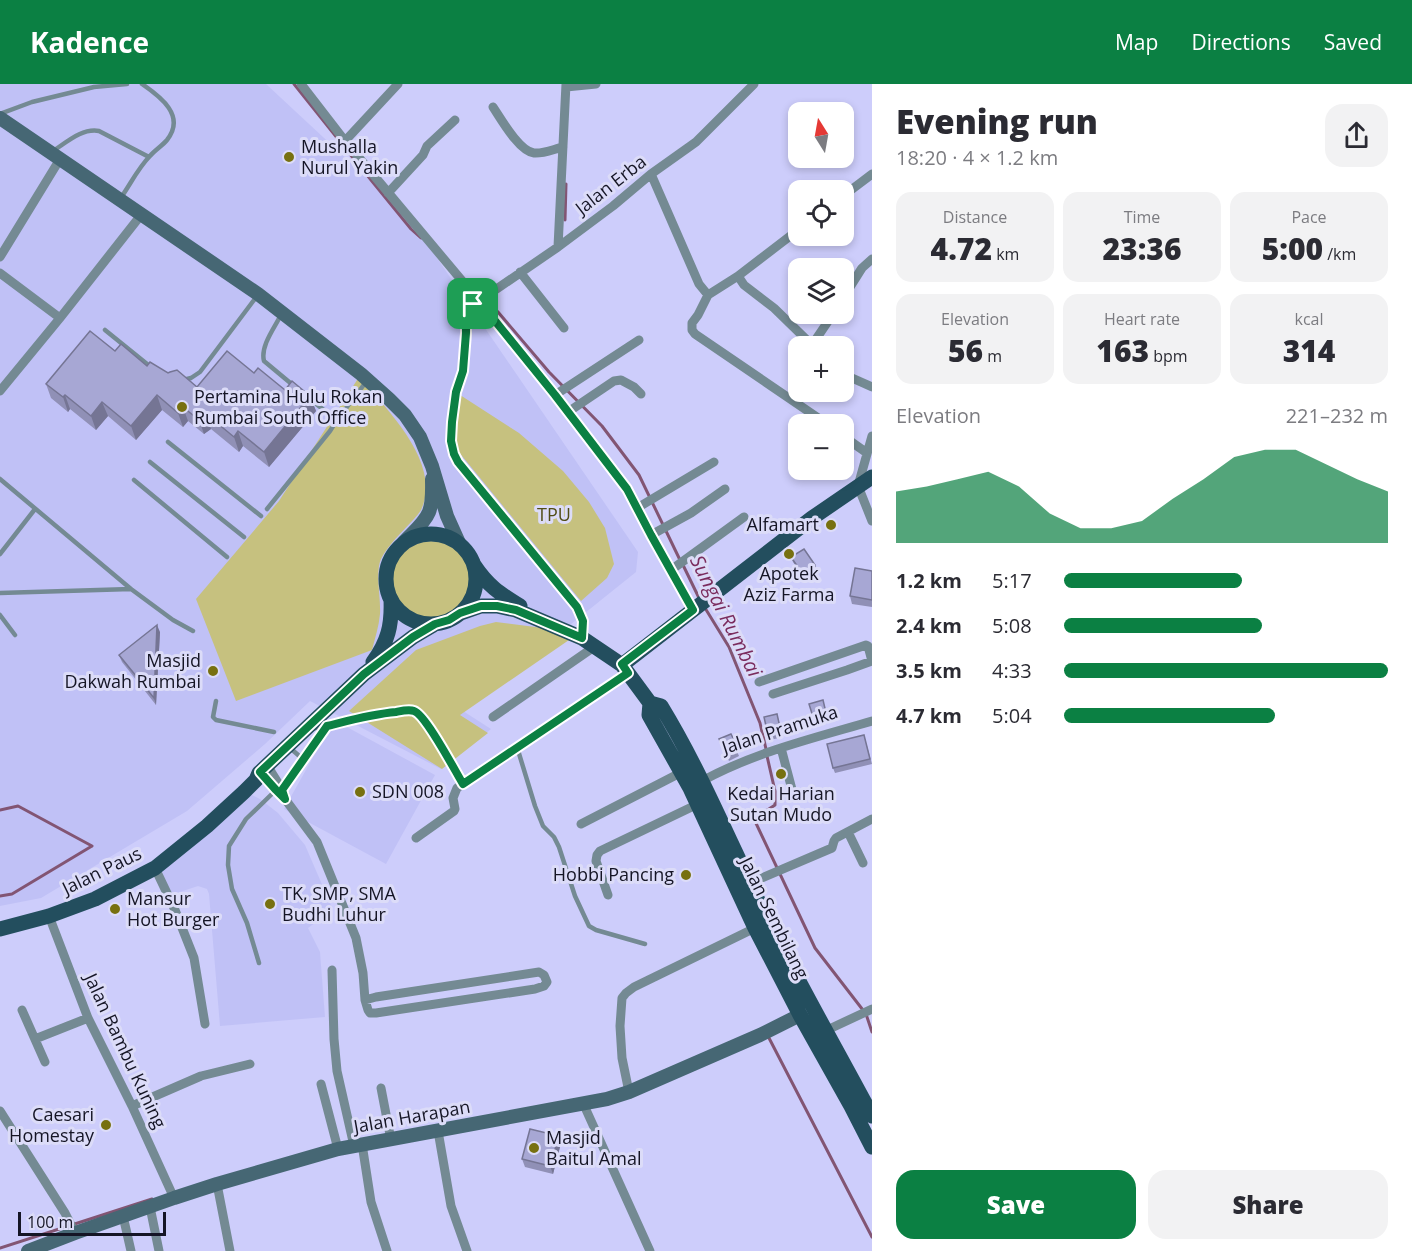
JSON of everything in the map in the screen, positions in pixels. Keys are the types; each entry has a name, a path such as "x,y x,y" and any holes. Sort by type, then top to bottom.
{"main road":[{"path":"625,669 693,610 812,518 872,477"},
{"path":"426,534 437,534 460,545 469,555 476,577 474,590 470,602 460,613 449,620 435,624 420,623 408,618 398,610 387,590 386,577 387,568 396,550 404,542 426,534"},
{"name":"Jalan Sembilang","path":"474,566 497,592 546,622"},
{"name":"Jalan Paus","path":"364,674 379,654 388,635 392,619 391,600"},
{"name":"Jalan Sembilang","path":"460,613 481,606 497,606 516,610 588,643 625,669 653,708 678,734 793,970 825,1030 868,1098 872,1116"},
{"name":"Jalan Paus","path":"0,929 49,916 95,899 155,868 207,826 244,792 262,770 364,674 413,637 435,624"},
{"name":"Jalan Sembilang","path":"653,708 755,928 872,1147"},
{"name":"Jalan Paus","path":"0,920 92,891 120,878 151,858 250,775 262,770"}],"street":[{"path":"301,84 345,141 479,301 576,407 627,489 651,535 678,565 693,610"},
{"path":"345,141 398,84"},
{"path":"558,247 566,86 596,84"},
{"name":"Jalan Erba","path":"479,301 558,247 696,142 754,84"},
{"path":"493,107 518,142 528,151 536,153 563,147"},
{"path":"0,116 258,294 367,380 405,415 420,437 432,466 447,516 460,545"},
{"path":"388,193 423,154 427,146 455,120"},
{"path":"0,257 56,156"},
{"path":"651,174 699,284 708,295"},
{"path":"854,188 872,174"},
{"path":"0,391 141,215"},
{"path":"788,238 738,276 708,295 692,323 692,330 812,414"},
{"path":"854,281 862,268 872,259"},
{"path":"520,272 564,328"},
{"path":"0,273 60,318"},
{"path":"738,276 744,285 774,308 802,336"},
{"path":"562,391 639,340"},
{"path":"854,379 872,387"},
{"path":"576,407 614,381 621,380 641,394"},
{"path":"872,436 858,486 872,521"},
{"path":"854,444 867,453"},
{"path":"637,508 714,462"},
{"path":"404,542 429,512 432,498 432,466"},
{"path":"651,535 691,513 725,489"},
{"path":"678,565 744,517"},
{"path":"493,717 588,643"},
{"path":"759,682 868,646 872,661 773,694"},
{"path":"416,838 454,811 453,798 457,788 625,669"},
{"name":"Jalan Pramuka","path":"702,781 724,769 766,752 872,721"},
{"path":"782,748 794,797"},
{"path":"262,770 317,842 356,938 363,973 365,1000 370,1012 465,1000 535,988 544,986 547,982 544,975 538,972 365,1000"},
{"path":"582,824 682,772"},
{"path":"608,895 596,861 600,851 698,804"},
{"path":"750,883 832,848 834,841 872,819"},
{"path":"848,832 863,863"},
{"path":"155,868 194,958 205,1024"},
{"name":"Jalan Bambu Kuning","path":"49,916 88,1018 172,1193"},
{"path":"629,1092 622,1058 622,998 634,987 755,928"},
{"path":"332,970 334,1038 338,1071 387,1251"},
{"path":"462,984 465,1000"},
{"path":"22,1010 45,1062"},
{"path":"825,1030 867,1011"},
{"name":"Jalan Harapan","path":"28,1251 74,1231 150,1207 172,1193 217,1184 338,1149 607,1099 629,1092 760,1035 800,1015"},
{"path":"35,1039 88,1018"},
{"path":"132,1106 201,1076 250,1064"},
{"path":"321,1084 338,1149"},
{"path":"381,1088 391,1140"},
{"path":"583,1104 650,1251"},
{"path":"0,1111 74,1231"},
{"path":"438,1131 451,1206 467,1251"},
{"path":"217,1184 230,1251"},
{"path":"150,1207 159,1251"},
{"path":"123,1216 131,1251"}],"lane":[{"path":"0,116 32,102 94,87 127,84"},
{"path":"120,199 149,157 167,140 174,126 173,113 158,95 142,84"},
{"path":"56,156 82,132 91,129 99,130 149,157"},
{"path":"172,382 191,378 200,372 258,294"},
{"path":"479,301 467,310 466,314 463,371 456,392 452,422 451,441 454,454 458,462 577,607 588,643"},
{"path":"282,313 263,356 264,361 296,388"},
{"path":"105,330 158,372"},
{"path":"267,509 330,431 367,380"},
{"path":"304,394 337,420"},
{"path":"168,442 261,516"},
{"path":"150,462 244,537"},
{"path":"0,479 131,589 173,620 193,631"},
{"path":"134,480 227,557"},
{"path":"0,554 36,509"},
{"path":"0,593 131,589"},
{"path":"0,615 15,635"},
{"path":"216,701 213,717 216,720 274,732"},
{"path":"305,730 372,714 415,711 432,731 463,784"},
{"path":"259,963 247,923 232,889 228,865 229,846 246,819 281,793 327,726"},
{"path":"288,746 304,760"},
{"path":"517,747 543,826 554,837 562,852 575,896 589,926 645,944"}],"shaded area":[{"path":"0,84 266,84 409,217 638,552 636,572 463,711 491,729 441,769 310,701 265,744 187,811 41,898 0,906"},
{"name":"SDN 008","path":"334,720 435,775 386,864 284,809"},
{"name":"TK, SMP, SMA Budhi Luhur","path":"246,792 260,799 278,813 305,845 333,910 308,928 320,952 325,1017 220,1026 209,894 207,889 198,886 171,895 155,860"}],"green space":[{"path":"359,377 409,438 425,474 426,492 421,510 381,559 378,578 380,614 372,650 236,701 196,599 279,501"},
{"name":"TPU","path":"457,393 519,433 563,471 589,502 605,528 614,564 607,578 581,601 453,445"},
{"path":"431,541 446,544 459,552 467,565 470,580 467,595 459,608 446,616 431,619 416,616 403,608 395,595 392,580 395,565 403,552 416,544"},
{"path":"496,622 543,628 569,640 460,715 488,733 442,769 349,711 416,650"}],"building":[{"path":"90,331 115,351 121,344 147,366 150,362 168,373 177,370 197,387 227,351 254,373 258,368 285,390 292,381 310,396 264,452 238,431 234,437 206,414 199,420 183,407 178,413 157,395 131,426 102,402 91,416 65,395 63,397 46,384"},
{"path":"804,549 815,565 802,573 791,557"},
{"path":"855,568 872,571 872,600 850,596"},
{"path":"157,625 154,698 119,655"},
{"path":"823,700 827,717 814,720 809,704"},
{"path":"777,714 781,732 768,735 764,717"},
{"path":"731,734 737,751 727,756 719,739"},
{"path":"864,735 870,759 833,768 827,744"},
{"path":"530,1129 559,1136 550,1166 522,1159"}],"waterway":[{"name":"Sungai Rumbai","path":"294,84 338,139"},
{"name":"Sungai Rumbai","path":"349,153 411,229 421,238"},
{"path":"565,220 566,184"},
{"name":"Sungai Rumbai","path":"489,303 549,372 602,426 639,475 680,560"},
{"name":"Sungai Rumbai","path":"683,565 700,600"},
{"name":"Sungai Rumbai","path":"705,608 729,647 760,723 766,749"},
{"name":"Sungai Rumbai","path":"767,756 775,791 775,805 754,819 815,948 866,1014 872,1032"},
{"path":"0,810 18,806 92,846"},
{"path":"0,896 12,894 92,846"},
{"path":"769,1038 872,1237"},
{"path":"0,1248 152,1199"}],"place":[{"name":"Mushalla Nurul Yakin","path":"289,157"},
{"name":"Pertamina Hulu Rokan Rumbai South Office","path":"182,407"},
{"name":"Alfamart","path":"831,525"},
{"name":"Apotek Aziz Farma","path":"789,554"},
{"name":"Masjid Dakwah Rumbai","path":"213,671"},
{"name":"Kedai Harian Sutan Mudo","path":"781,774"},
{"name":"SDN 008","path":"360,792"},
{"name":"Hobbi Pancing","path":"686,875"},
{"name":"TK, SMP, SMA Budhi Luhur","path":"270,904"},
{"name":"Mansur Hot Burger","path":"115,909"},
{"name":"Caesari Homestay","path":"106,1125"},
{"name":"Masjid Baitul Amal","path":"534,1148"}],"route":[{"path":"479,301 627,489 693,610 622,664 628,673 463,784 423,719 415,711 406,710 372,714 327,726 282,790 285,799 260,772 364,674 413,637 435,624 481,606 497,606 516,610 582,638 583,621 577,607 458,462 454,454 451,441 452,422 456,392 463,371 466,314 473,304 479,301"}]}
